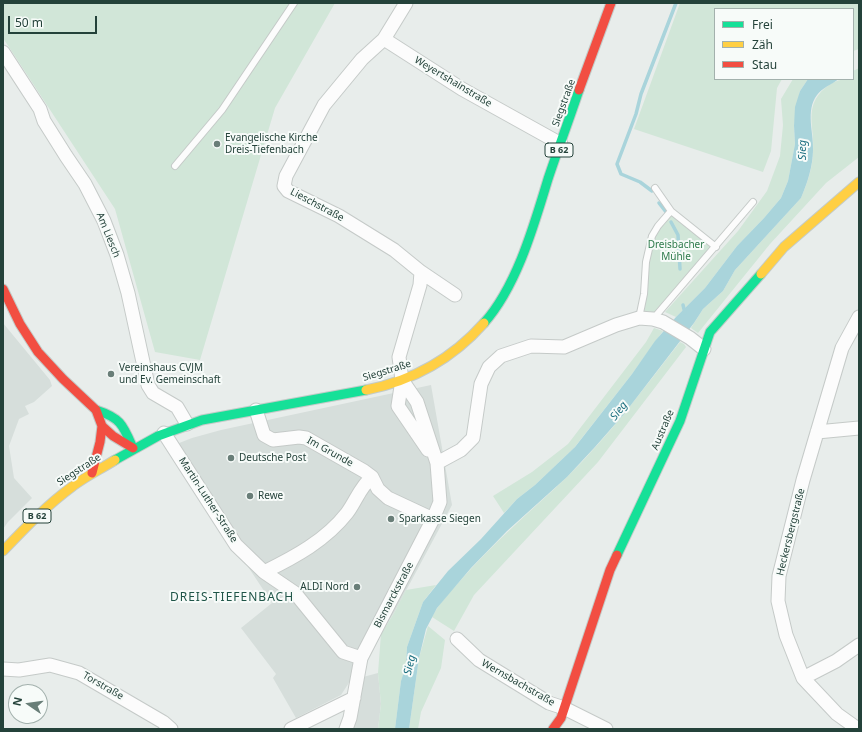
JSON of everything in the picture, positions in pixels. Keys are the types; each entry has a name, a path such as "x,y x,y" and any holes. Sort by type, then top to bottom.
{"main road":[{"name":"Siegstraße","path":"3,551 43,510 70,488 133,448 164,433 187,424 375,388 402,380 421,372 445,358 471,336 487,319 503,296 527,241 611,3"},
{"name":"Austraße","path":"553,729 561,718 610,570 680,421 710,332 784,247 859,182"},
{"path":"3,289 20,324 38,352 63,379 96,410 102,426 113,436 133,448"},
{"path":"96,410 110,414 122,423 133,448"},
{"path":"92,473 100,442 102,426"}],"street":[{"path":"384,39 406,3"},
{"name":"Weyertshainstraße","path":"384,39 462,89 561,144"},
{"name":"Lieschstraße","path":"384,39 362,59 324,104 286,176 284,186 288,191 339,216 394,250 421,272 455,295"},
{"name":"Am Liesch","path":"3,52 40,109 48,127 85,184 104,221 117,255 128,292 148,385 153,393 177,407 187,424"},
{"path":"402,380 399,357 420,285 421,272"},
{"name":"Heckersbergstraße","path":"858,729 837,714 803,678 786,636 778,601 779,576 803,480 842,348 859,317"},
{"path":"437,463 461,450 473,438 481,384 489,367 501,356 531,346 564,348 616,325 639,318 658,320 690,338 704,349"},
{"name":"Bismarckstraße","path":"402,380 398,406 437,463"},
{"name":"Bismarckstraße","path":"346,729 350,718 361,658 433,519 440,502 437,463 416,402 402,380"},
{"name":"Im Grunde","path":"256,410 264,435 273,440 300,436 306,438 364,471 372,477 378,489 388,498 433,519"},
{"path":"817,432 859,428"},
{"name":"Martin-Luther-Straße","path":"164,433 236,545 264,572 295,593 343,652 361,658"},
{"path":"264,572 287,560 331,531 348,512 365,483 372,477"},
{"name":"Wernsbachstraße","path":"457,639 479,660 549,703 564,708 606,729"},
{"path":"803,678 836,661 859,645"},
{"name":"Torstraße","path":"3,669 19,670 50,665 79,673 163,722 171,729"},
{"path":"291,729 354,698"}],"lane":[{"path":"175,166 222,110 294,3"},
{"path":"655,188 671,211 716,247"},
{"path":"658,320 753,202"},
{"path":"639,318 644,294 646,262 652,236 658,226 671,211"}],"shaded area":[{"path":"3,323 50,380 52,386 34,402 25,406 29,414 19,419 9,446 14,478 32,498 3,529"},
{"path":"431,385 452,505 394,613 341,695 296,718 273,678 276,674 241,628 272,603 169,447 192,438 221,430"},
{"path":"378,673 381,704 378,729 352,729 363,677"}],"green space":[{"path":"3,3 335,3 275,108 200,360 155,352 115,209 3,38"},
{"path":"680,3 859,3 859,49 854,51 854,8 714,8 714,80 781,80 777,88 771,151 763,172 634,129"},
{"path":"859,68 859,157 826,183 770,244 698,333 691,328 703,309 723,291 735,270 801,198 811,169 813,157 812,110 814,102 818,95 832,83 842,80 854,80 854,70"},
{"path":"792,80 807,80 800,91 794,126 795,144 788,181 781,198 737,246 705,288 676,317 665,312 738,231 767,191 780,156 783,125 781,99"},
{"name":"Dreisbacher Mühle","path":"671,211 716,247 653,319 639,318 652,236"},
{"path":"654,328 663,331 632,374 574,448 535,485 517,499 504,513 493,496 532,472 568,444 646,342"},
{"path":"680,342 686,347 598,462 474,595 454,631 432,617 445,598 473,567 567,477 597,445 626,411"},
{"path":"436,585 423,602 407,647 406,665 401,681 395,729 378,729 381,704 378,673 381,634 406,590"},
{"path":"428,626 445,640 441,668 421,712 418,729 409,729 419,658"}],"water":[{"name":"Sieg","path":"807,80 837,80 822,90 813,101 811,108 811,122 813,156 811,169 801,198 735,270 723,291 703,309 694,323 624,414 595,447 567,477 507,531 471,568 437,608 426,629 419,658 409,729 395,729 401,681 406,665 407,647 423,602 448,571 481,539 517,499 535,485 575,447 632,374 655,341 705,288 737,246 781,198 788,181 795,144 795,107 800,91"}],"waterway":[{"path":"652,191 640,182 621,174 617,164 636,114 641,94 676,3"},
{"path":"659,203 666,212"},
{"path":"671,222 678,235 680,269"},
{"path":"683,305 685,313"}],"traffic: fast":[{"path":"484,323 496,308 506,291 523,254 579,90"},
{"path":"617,555 680,421 710,332 761,274"},
{"path":"115,460 158,436 202,420 366,390"},
{"path":"96,410 111,416 120,423 127,433 133,448"}],"traffic: slow":[{"path":"761,274 784,247 859,182"},
{"path":"366,390 399,381 431,366 459,347 484,323"},
{"path":"3,551 36,517 63,493 115,460"}],"traffic: jam":[{"path":"579,90 611,3"},
{"path":"3,289 20,324 38,352 63,379 96,410 102,426 113,436 133,448"},
{"path":"92,473 100,442 102,426"},
{"path":"553,729 561,718 610,570 617,555"}],"place":[{"name":"Evangelische Kirche Dreis-Tiefenbach","path":"217,144"},
{"name":"Vereinshaus CVJM und Ev. Gemeinschaft","path":"111,374"},
{"name":"Deutsche Post","path":"231,458"},
{"name":"Rewe","path":"250,496"},
{"name":"Sparkasse Siegen","path":"391,519"},
{"name":"ALDI Nord","path":"357,587"}],"district":[{"name":"DREIS-TIEFENBACH","path":"232,598"}]}
